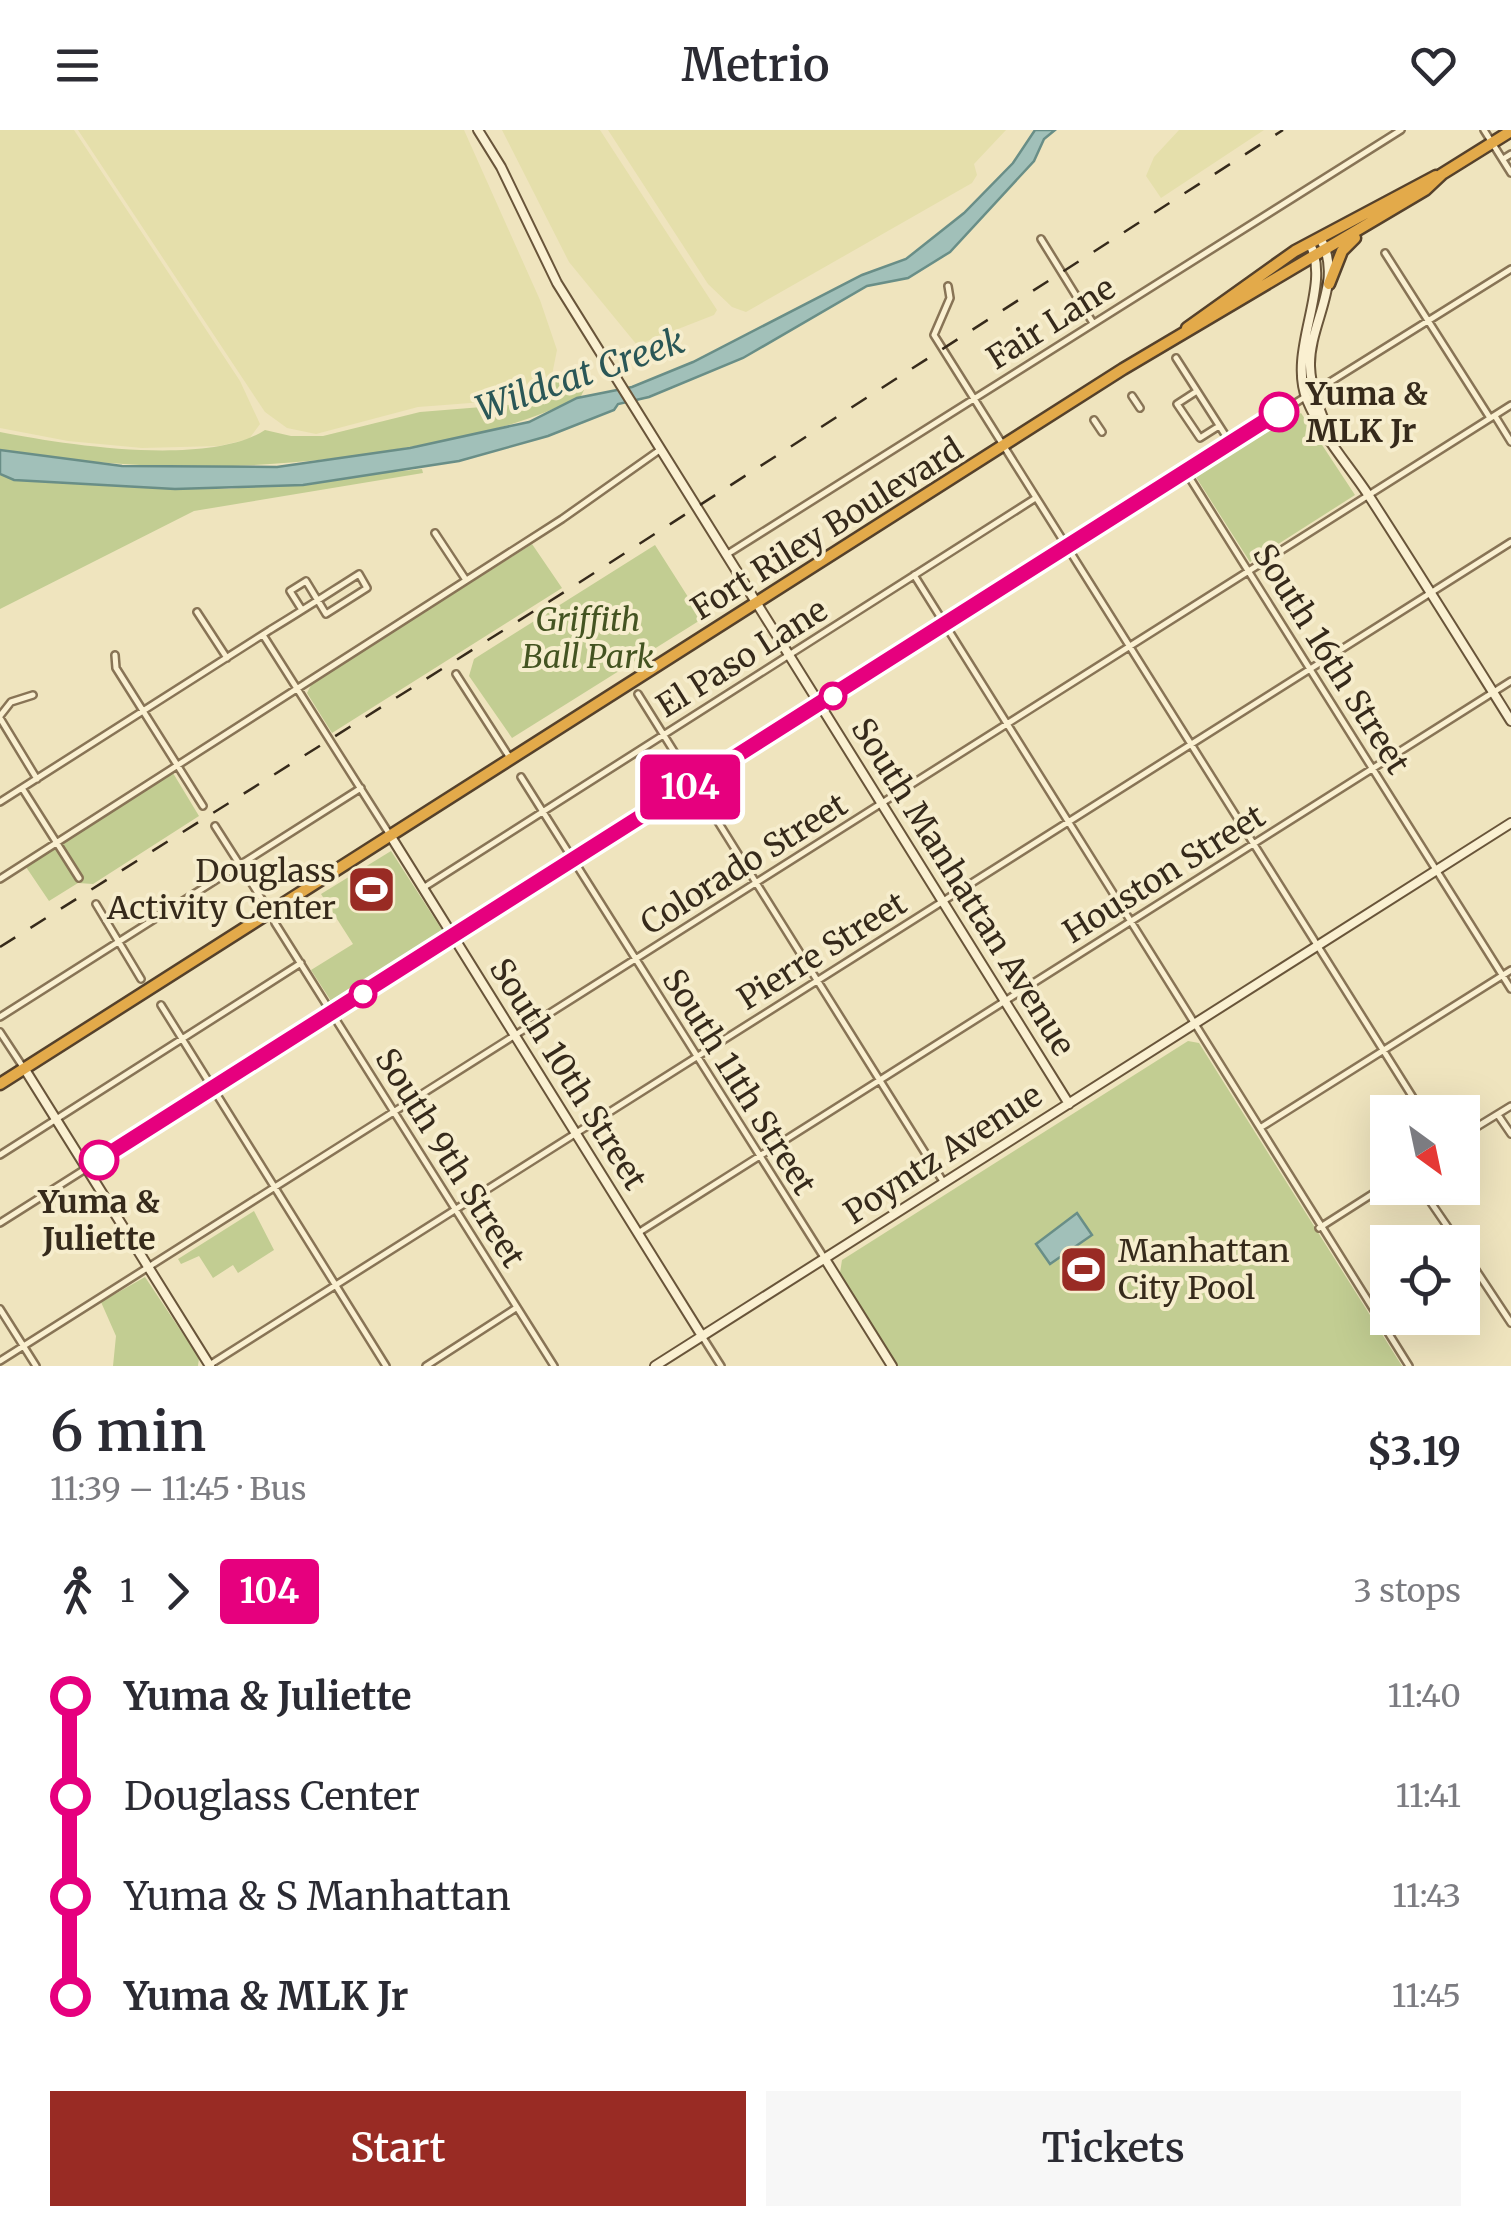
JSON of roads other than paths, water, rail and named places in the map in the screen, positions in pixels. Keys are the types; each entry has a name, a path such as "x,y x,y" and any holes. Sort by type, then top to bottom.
{"highway":[{"name":"Fort Riley Boulevard","path":"1318,246 1416,183 1442,174 1511,131"},
{"name":"Fort Riley Boulevard","path":"0,1084 1174,338 1254,278 1370,224 1426,190 1442,174"},
{"path":"1329,284 1342,251 1370,224"}],"street":[{"name":"South Manhattan Avenue","path":"478,130 501,166 557,283 1069,1104"},
{"name":"Fair Lane","path":"726,555 1400,130"},
{"path":"1484,130 1511,172"},
{"path":"1502,159 1511,154"},
{"path":"1041,239 1093,323"},
{"path":"1310,394 1310,364 1329,284 1318,246"},
{"path":"1318,246 1303,354 1310,394 1334,445 1511,721"},
{"path":"1385,253 1511,442"},
{"path":"0,1223 1511,268"},
{"path":"948,286 950,298 934,335 1411,1095"},
{"path":"1176,358 1231,444"},
{"path":"1197,391 1178,404 1200,438 1219,426"},
{"path":"1132,396 1140,408"},
{"name":"Colorado Street","path":"0,1361 1511,406"},
{"path":"1094,420 1102,432"},
{"path":"0,879 466,580 661,449"},
{"name":"South 16th Street","path":"1186,472 1511,989"},
{"name":"El Paso Lane","path":"423,888 1034,498"},
{"path":"436,533 466,580"},
{"name":"Pierre Street","path":"209,1366 1511,542"},
{"path":"0,802 37,778 226,658 263,635 302,610 318,600 359,574 367,588 326,614 318,600 306,581 290,590 302,610"},
{"path":"914,575 1409,1366"},
{"path":"197,612 226,658"},
{"name":"South 10th Street","path":"263,635 702,1336"},
{"path":"115,656 116,668 202,806"},
{"path":"456,674 510,758"},
{"name":"Houston Street","path":"638,1233 1511,681"},
{"path":"638,694 944,1183"},
{"path":"33,695 11,702 0,717 37,778"},
{"name":"South 11th Street","path":"521,776 826,1259"},
{"path":"22,788 79,878"},
{"path":"0,1017 361,788"},
{"name":"Poyntz Avenue","path":"654,1366 1511,824"},
{"path":"215,826 262,901"},
{"path":"96,904 141,979"},
{"name":"South 9th Street","path":"276,923 554,1366"},
{"path":"0,1155 301,963"},
{"path":"1260,1128 1511,970"},
{"path":"161,1005 386,1366"},
{"path":"0,1032 209,1366"},
{"path":"1480,1125 1511,1106"},
{"path":"1498,1114 1511,1134"},
{"path":"1320,1228 1370,1196"},
{"path":"826,1259 889,1365"},
{"path":"1480,1276 1511,1322"},
{"path":"426,1366 518,1308"},
{"path":"0,1309 36,1366"},
{"path":"702,1336 721,1366"}],"water":[{"name":"Wildcat Creek","path":"1035,130 1055,130 1044,139 1034,161 950,252 908,278 867,286 743,358 649,397 618,404 614,410 548,436 459,461 303,485 175,489 14,480 0,474 0,450 122,466 277,467 410,448 529,422 577,398 632,387 693,362 862,275 906,259 964,213 1013,163"},
{"path":"1077,1213 1092,1235 1050,1264 1036,1244"}],"railway":[{"path":"0,947 577,584 1283,130"}],"place":[{"name":"Yuma & MLK Jr","path":"1279,412"},
{"name":"Douglass Activity Center","path":"371,889"},
{"name":"Yuma & Juliette","path":"99,1160"},
{"name":"Manhattan City Pool","path":"1083,1269"}],"park label":[{"name":"Griffith Ball Park","path":"588,638"}]}
